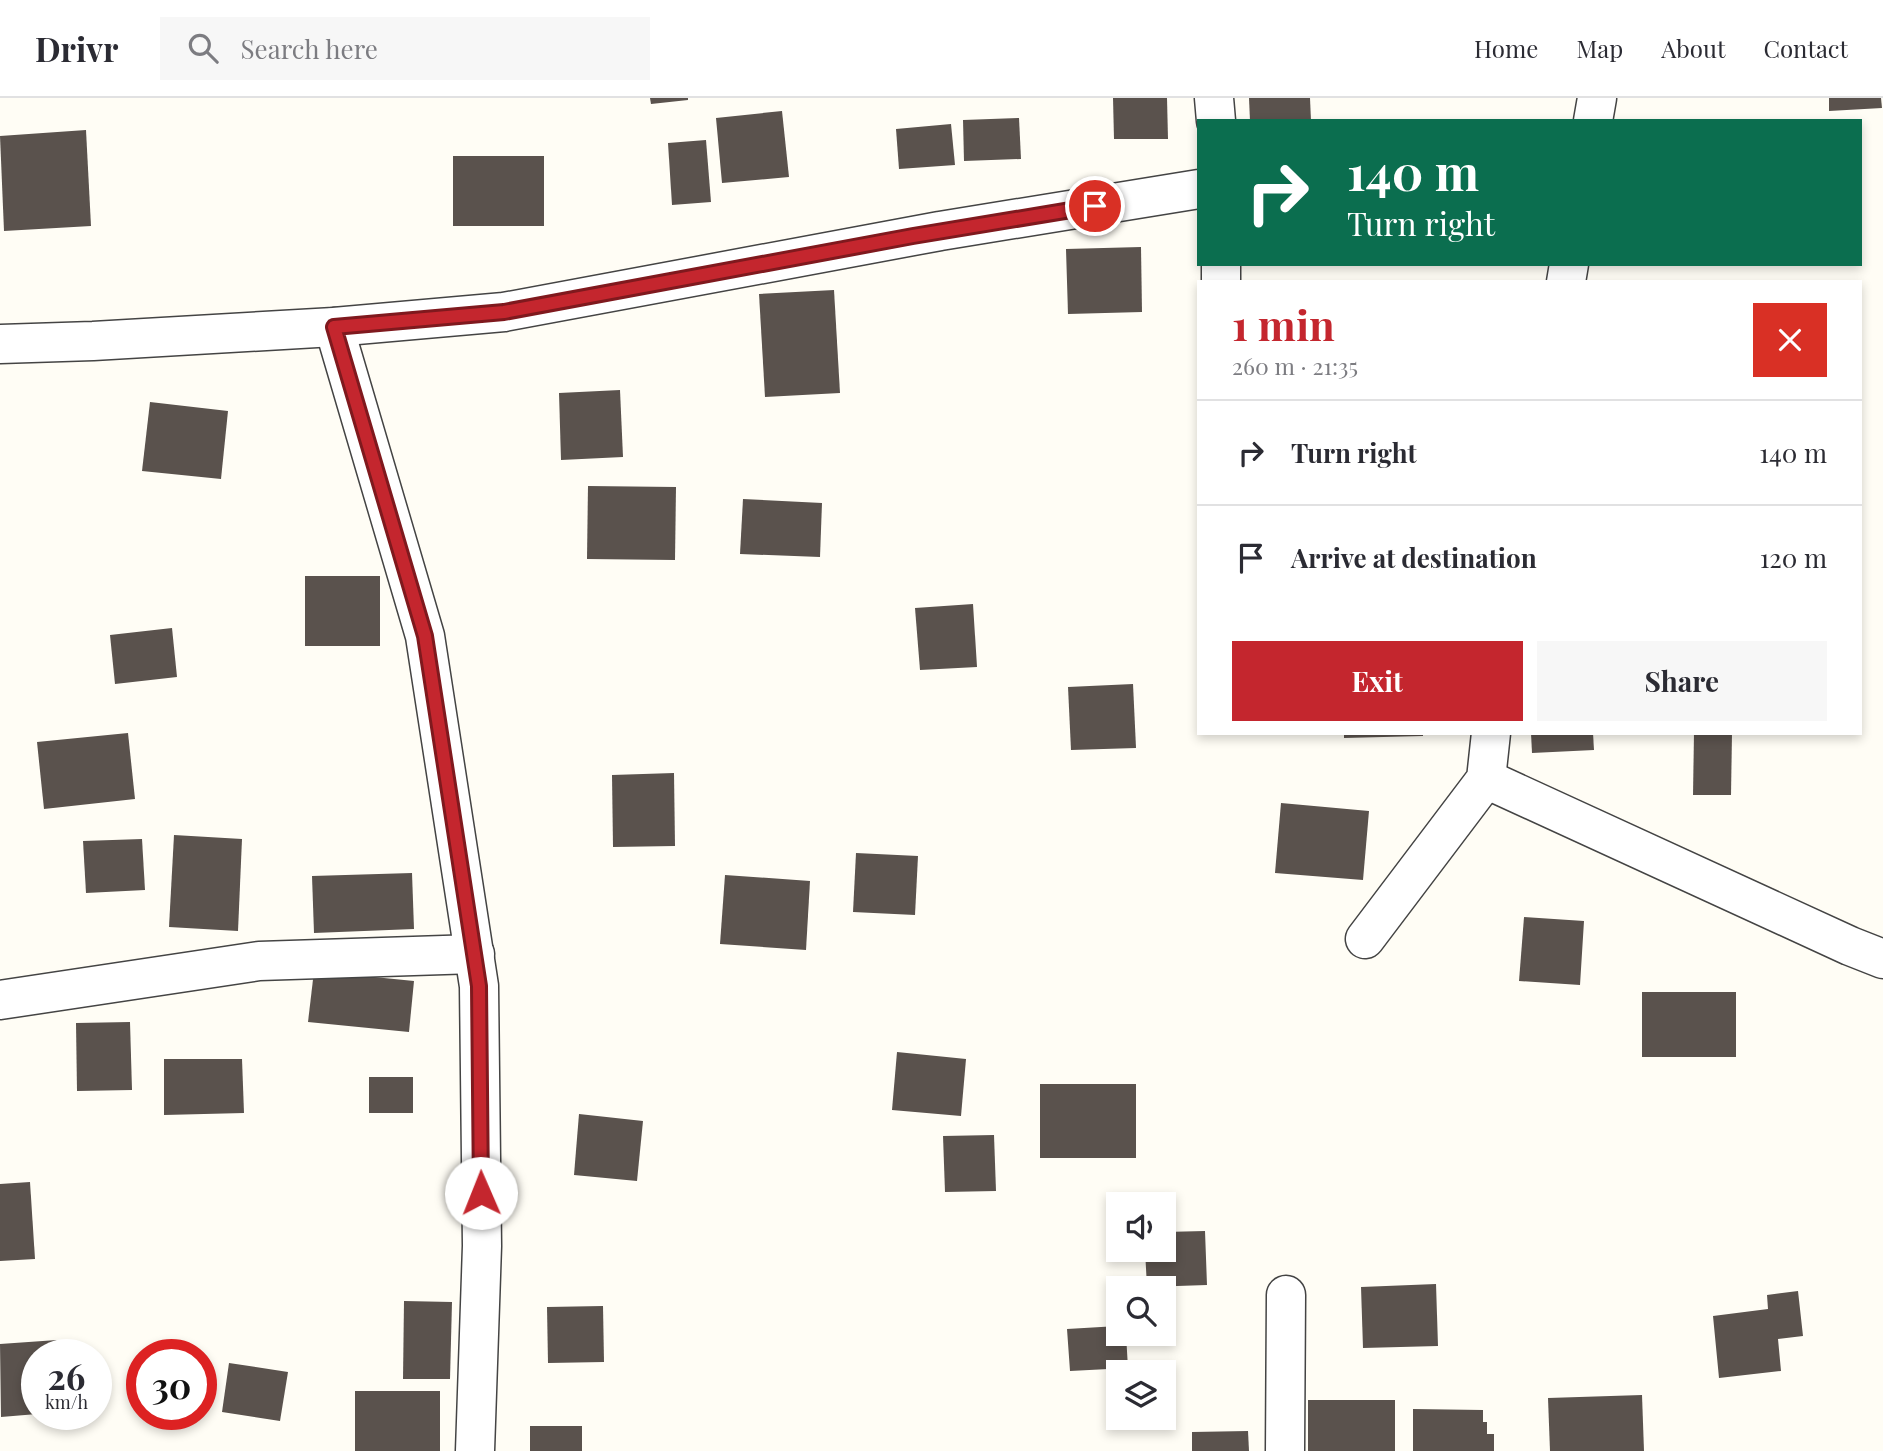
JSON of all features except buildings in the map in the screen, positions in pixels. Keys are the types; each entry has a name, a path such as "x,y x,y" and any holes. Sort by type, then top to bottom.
{"street":[{"path":"1214,98 1216,119"},
{"path":"1593,119 1597,98"},
{"path":"0,344 334,327 504,312 940,231 1197,189"},
{"path":"334,327 425,636 475,954 479,986 482,1246 475,1451"},
{"path":"1365,939 1486,779 1491,735"},
{"path":"1486,779 1850,947 1883,959"},
{"path":"0,1000 259,961 475,954"},
{"path":"1285,1451 1286,1294"}],"route":[{"path":"481,1193 479,986 425,636 334,327 504,312 913,236 1095,206"}]}
